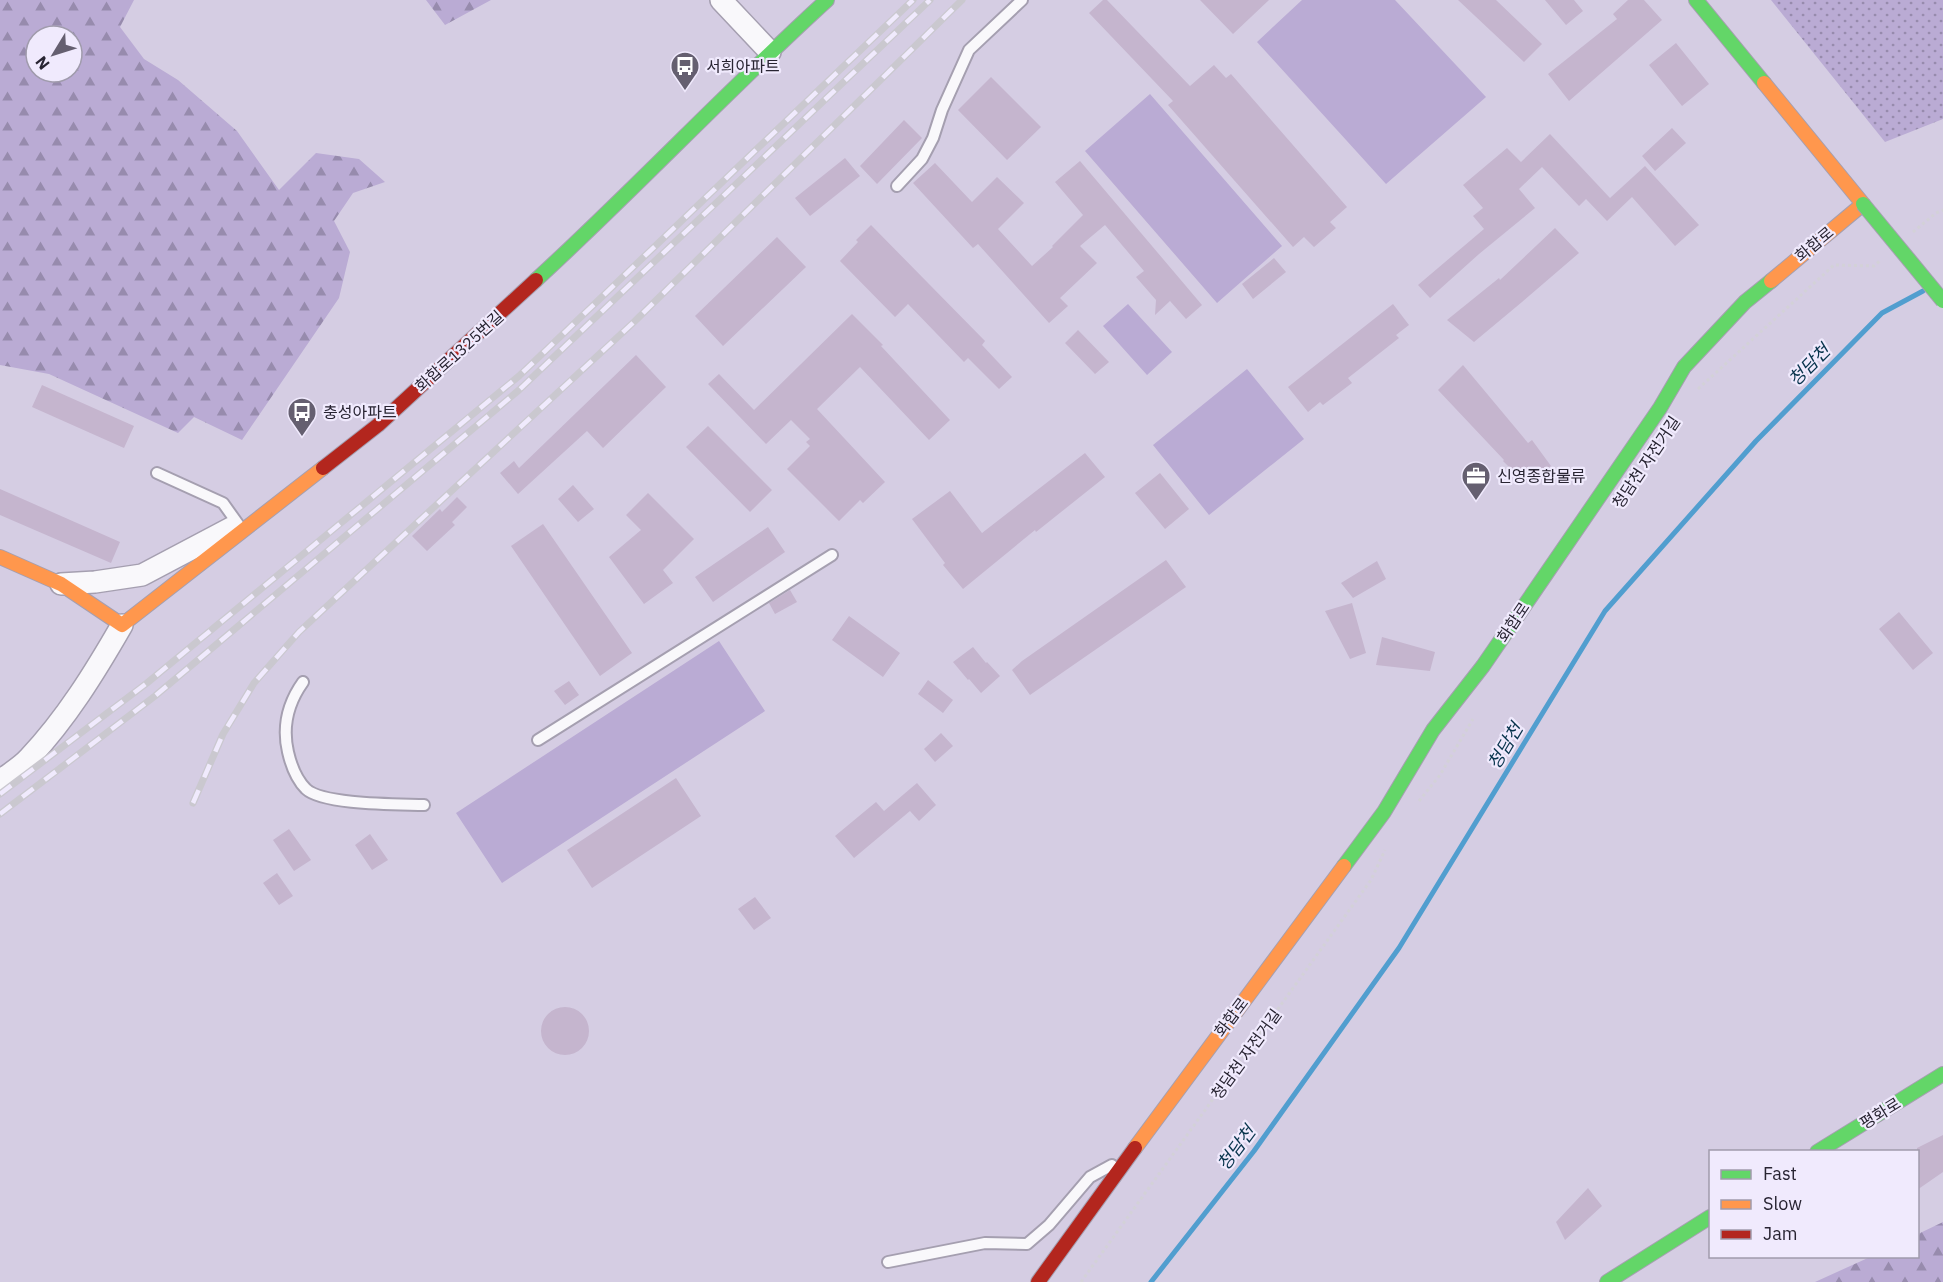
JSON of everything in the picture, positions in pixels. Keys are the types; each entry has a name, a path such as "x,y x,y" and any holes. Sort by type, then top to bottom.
{"street":[{"path":"722,0 770,52"},
{"name":"화합로1325번길","path":"122,626 378,425 538,279 637,185 770,52 827,0"},
{"path":"1696,0 1943,301"},
{"name":"화합로","path":"1038,1282 1384,812 1433,730 1483,666 1660,408 1684,367 1745,302 1863,204"},
{"path":"61,584 142,575 284,498"},
{"path":"0,557 61,584 122,626 97,668 63,716 28,759 0,781"},
{"name":"평화로","path":"1820,1150 1943,1074"},
{"path":"1607,1282 1709,1218"}],"lane":[{"path":"897,186 922,159 969,51 1022,0"},
{"path":"157,473 224,503 238,524"},
{"path":"538,740 832,555"},
{"path":"303,682 291,702 285,739 296,776 307,790 338,800 424,805"},
{"path":"888,1262 986,1243 1027,1244 1049,1225 1090,1177 1130,1156"}],"path":[{"path":"1910,236 1936,213 1943,210"},
{"path":"1696,391 1834,265 1874,266 1883,258"},
{"path":"1423,797 1440,776 1475,715"},
{"name":"청담천 자전거길","path":"1081,1282 1371,880 1381,863 1387,844"}],"green space":[{"path":"0,0 134,0 120,27 144,59 178,80 237,131 279,190 316,153 359,159 385,182 353,193 334,221 350,252 339,298 242,440 194,417 178,433 49,374 0,365"},
{"path":"426,0 491,0 445,25"},
{"path":"1302,0 1395,0 1486,97 1386,184 1257,42"},
{"path":"1771,0 1943,0 1943,119 1885,142"},
{"path":"1150,94 1282,246 1217,303 1085,151"},
{"path":"1128,304 1172,352 1147,375 1103,326"},
{"path":"1247,369 1304,439 1209,515 1153,445"},
{"path":"719,641 765,711 502,883 456,813"},
{"path":"1943,1222 1943,1282 1815,1282 1868,1258 1919,1258 1919,1234"}],"building":[{"path":"1103,0 1107,0 1190,86 1214,65 1226,78 1231,74 1347,207 1330,222 1336,228 1314,247 1304,237 1293,247 1168,105 1173,101 1089,13"},
{"path":"1200,0 1269,0 1233,34"},
{"path":"1458,0 1496,0 1542,44 1524,62"},
{"path":"1545,0 1574,0 1583,11 1566,25"},
{"path":"1628,0 1644,0 1662,20 1569,101 1548,74 1617,19 1613,14"},
{"path":"1676,43 1709,84 1682,106 1649,65"},
{"path":"991,77 1041,127 1007,160 958,110"},
{"path":"904,120 922,138 877,184 860,166"},
{"path":"1672,128 1686,143 1655,171 1642,156"},
{"path":"1550,134 1610,198 1645,166 1699,225 1675,246 1632,197 1607,221 1586,199 1579,206 1542,167 1519,189 1535,208 1430,298 1418,285 1484,229 1473,216 1483,208 1463,185 1507,148 1521,162"},
{"path":"845,158 860,176 810,216 795,198"},
{"path":"1080,161 1202,305 1186,319 1170,301 1155,315 1156,300 1136,277 1144,271 1105,225 1080,246 1097,263 1060,298 1068,306 1049,323 978,244 973,248 913,183 935,163 972,202 997,177 1024,203 998,229 1032,266 1083,215 1055,182"},
{"path":"871,225 985,341 982,345 1012,377 999,389 968,358 964,362 908,304 895,317 840,261"},
{"path":"1555,228 1579,253 1522,302 1474,342 1447,320 1499,278 1500,280"},
{"path":"777,237 806,267 723,346 695,316"},
{"path":"1274,258 1286,272 1253,299 1242,284"},
{"path":"1393,304 1409,325 1396,335 1399,338 1348,378 1352,383 1323,405 1320,402 1308,412 1288,387"},
{"path":"852,314 950,420 929,440 860,367 817,409 885,482 863,503 860,500 839,521 787,469 810,446 806,442 810,439 791,420 766,444 708,384 719,374 754,410"},
{"path":"1078,330 1109,362 1095,374 1065,343"},
{"path":"636,355 666,387 603,448 587,431 518,494 500,473 514,461 519,468"},
{"path":"1463,365 1528,443 1532,440 1551,466 1525,483 1438,390"},
{"path":"42,385 134,426 124,448 32,407"},
{"path":"708,426 772,490 750,512 686,447"},
{"path":"1085,453 1105,477 963,589 943,565 945,563 912,519 950,491 982,533"},
{"path":"1160,473 1189,509 1165,529 1135,493"},
{"path":"573,485 594,509 578,522 558,499"},
{"path":"0,489 120,542 111,563 0,515"},
{"path":"648,493 694,539 663,570 673,583 644,604 609,557 641,530 626,515"},
{"path":"457,497 467,507 452,522 455,525 427,551 412,536 440,509 442,512"},
{"path":"543,524 632,653 600,676 511,546"},
{"path":"768,527 785,552 713,602 695,577"},
{"path":"1166,560 1186,587 1030,695 1012,670"},
{"path":"1377,561 1386,579 1353,598 1341,583"},
{"path":"790,590 797,602 775,614 769,603"},
{"path":"1352,603 1366,653 1350,659 1325,611"},
{"path":"1899,612 1933,653 1913,670 1879,629"},
{"path":"849,616 900,653 883,677 832,640"},
{"path":"1382,637 1435,652 1430,671 1376,665"},
{"path":"973,647 1000,676 981,693 953,662"},
{"path":"928,680 953,700 943,713 918,694"},
{"path":"569,681 579,695 565,705 554,691"},
{"path":"941,733 953,746 935,762 924,749"},
{"path":"676,778 701,816 592,888 567,850"},
{"path":"917,783 936,805 919,821 910,811 854,858 835,836 876,802 884,811"},
{"path":"289,829 311,860 294,871 273,840"},
{"path":"370,834 388,860 372,870 355,845"},
{"path":"277,873 293,896 279,905 263,883"},
{"path":"755,897 771,918 754,930 738,909"},
{"path":"565,1007 582,1014 589,1031 582,1048 565,1055 548,1048 541,1031 548,1014"},
{"path":"1943,1135 1943,1172 1919,1189 1919,1150 1917,1148"},
{"path":"1588,1188 1602,1206 1565,1240 1556,1222"}],"waterway":[{"name":"청담천","path":"1151,1282 1254,1151 1399,948 1605,611 1756,441 1882,313 1923,291"}],"railway":[{"path":"0,794 147,683 519,376 913,0"},
{"path":"0,814 155,696 519,390 930,0"},
{"path":"193,803 223,734 254,683 299,632 634,322 962,0"}],"traffic: fast":[{"path":"536,280 827,0"},
{"path":"1696,0 1764,83"},
{"path":"1863,204 1943,301"},
{"path":"1344,866 1384,812 1433,730 1483,666 1660,408 1684,367 1745,302 1771,281"},
{"path":"1820,1150 1943,1074"},
{"path":"1607,1282 1709,1218"}],"traffic: slow":[{"path":"1764,83 1863,204 1771,281"},
{"path":"0,557 61,584 122,625 323,468"},
{"path":"1135,1148 1344,866"}],"traffic: jam":[{"path":"323,468 378,425 536,280"},
{"path":"1038,1282 1135,1148"}],"place":[{"name":"서희아파트","path":"685,92"},
{"name":"충성아파트","path":"302,438"},
{"name":"신영종합물류","path":"1476,502"}]}
